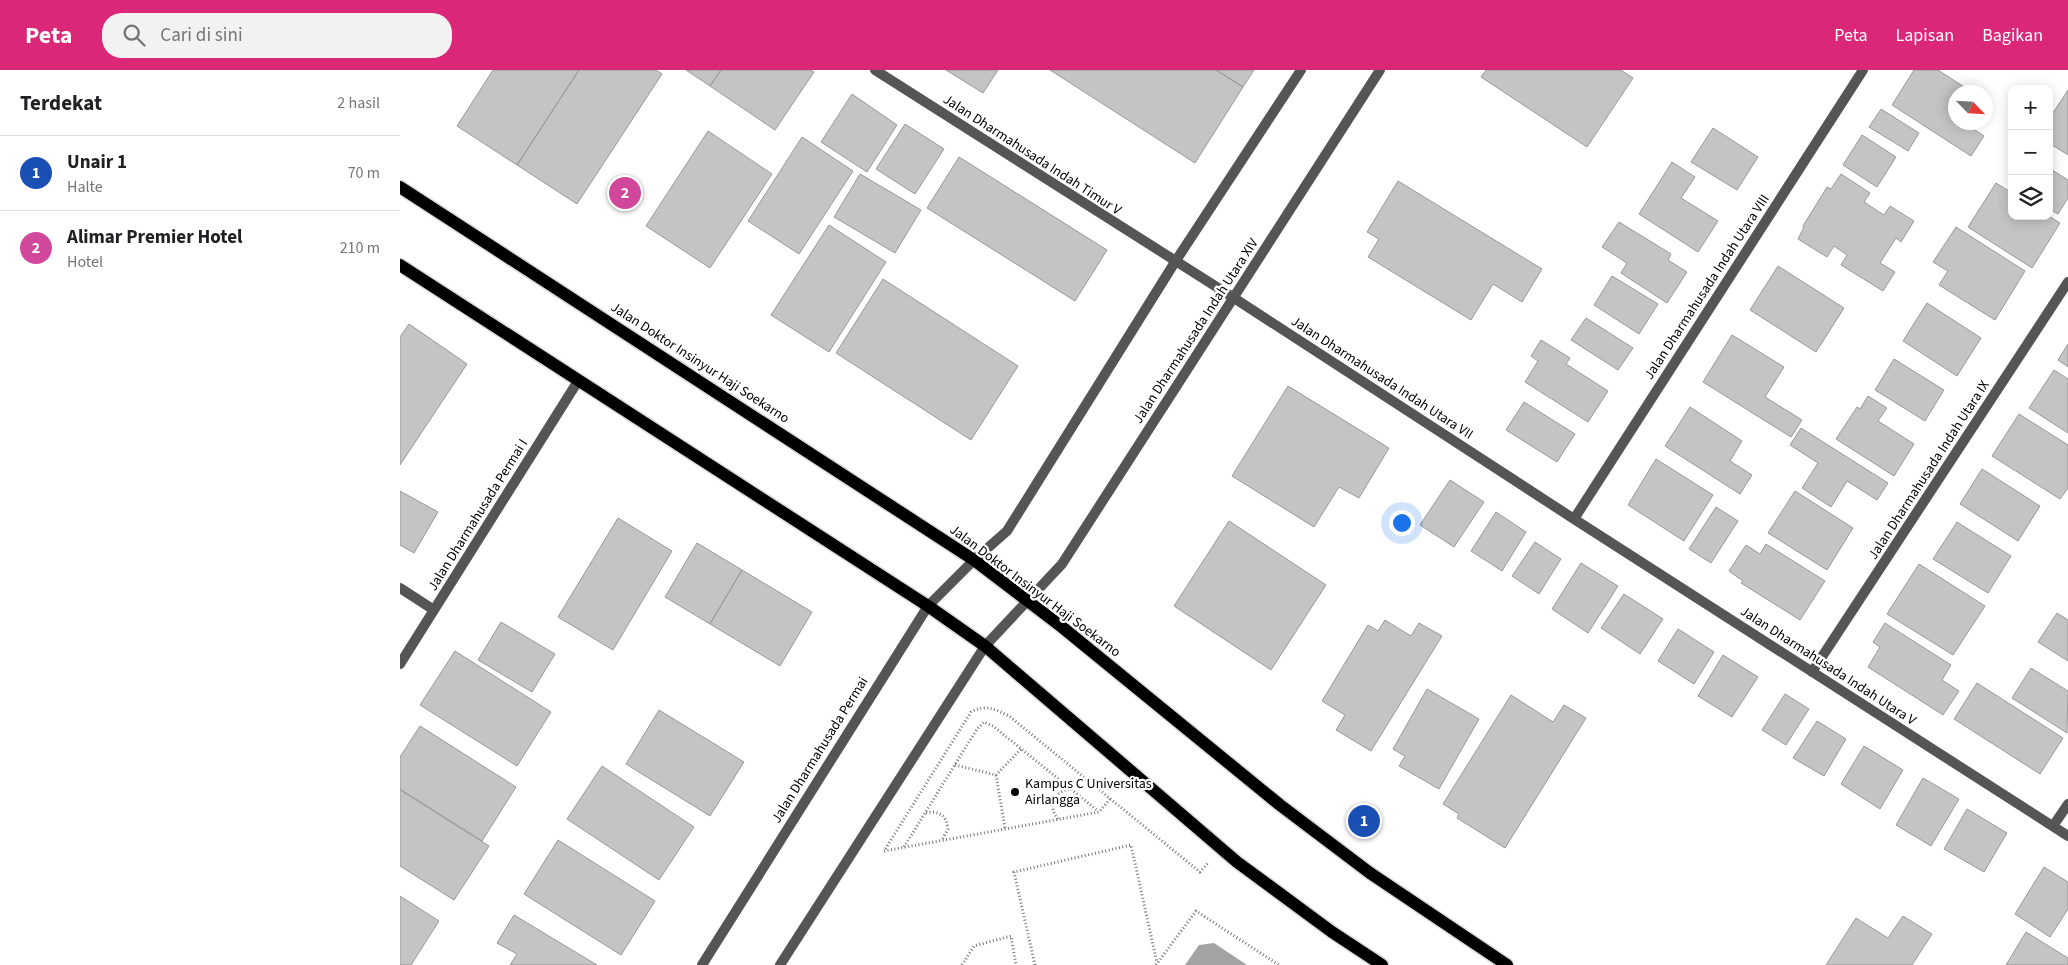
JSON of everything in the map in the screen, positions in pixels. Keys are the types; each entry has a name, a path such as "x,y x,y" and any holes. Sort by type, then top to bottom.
{"main road":[{"name":"Jalan Doktor Insinyur Haji Soekarno","path":"400,187 974,560 1287,811 1370,873 1507,965"},
{"path":"400,265 928,606 985,646 1221,847 1332,932 1382,965"}],"street":[{"name":"Jalan Dharmahusada Indah Timur V","path":"875,70 1175,262"},
{"path":"974,560 1007,531 1175,262 1301,70"},
{"name":"Jalan Dharmahusada Indah Utara XIV","path":"1027,601 1062,564 1380,70"},
{"name":"Jalan Dharmahusada Indah Utara VIII","path":"1574,519 1863,70"},
{"name":"Jalan Dharmahusada Indah Utara VII","path":"1175,262 1234,298 1574,519"},
{"name":"Jalan Dharmahusada Indah Utara IX","path":"1812,672 2068,282"},
{"name":"Jalan Dharmahusada Permai I","path":"400,664 578,381"},
{"name":"Jalan Dharmahusada Indah Utara V","path":"1574,519 2068,836"},
{"name":"Jalan Dharmahusada Permai","path":"702,965 928,606 974,560"},
{"path":"400,588 434,610"},
{"path":"780,965 985,646 1027,601"},
{"path":"2053,826 2068,804"}],"path":[{"path":"1110,799 1099,812 884,850 971,712 981,706 994,709 1009,716 1200,872 1221,847"},
{"path":"904,846 977,729 984,722 993,726 1099,812"},
{"path":"996,775 1021,749"},
{"path":"955,765 996,775"},
{"path":"996,775 1004,828"},
{"path":"1059,819 1054,814 1053,801 1056,795 1070,788"},
{"path":"925,813 932,811 945,817 948,829 942,840"},
{"path":"1035,965 1014,872 1131,845 1156,964"},
{"path":"1156,964 1196,911 1279,965"},
{"path":"962,965 974,946 1010,936 1016,965"}],"shaded area":[{"path":"1214,943 1247,965 1185,965 1199,945"}],"building":[{"path":"493,70 579,70 517,165 457,126"},
{"path":"579,70 656,70 662,74 577,204 517,165"},
{"path":"686,70 721,70 710,86"},
{"path":"721,70 810,70 814,72 775,130 710,86"},
{"path":"946,70 998,70 983,93"},
{"path":"1050,70 1216,70 1243,87 1195,163"},
{"path":"1216,70 1254,70 1243,87"},
{"path":"1486,70 1621,70 1633,78 1587,147 1481,77"},
{"path":"1914,70 1938,70 1961,85 1948,85 1948,130 1975,130 1984,136 1971,156 1892,105"},
{"path":"2068,90 2068,155 2053,146 2053,113"},
{"path":"852,94 897,125 867,172 821,142"},
{"path":"1881,109 1919,133 1908,151 1869,127"},
{"path":"905,124 944,149 915,194 876,169"},
{"path":"1713,128 1758,157 1737,190 1691,162"},
{"path":"708,131 772,174 710,268 646,226"},
{"path":"1862,135 1896,157 1877,187 1843,165"},
{"path":"802,137 853,171 799,254 748,221"},
{"path":"959,157 1107,250 1075,301 927,208"},
{"path":"1672,162 1695,177 1681,198 1718,221 1698,252 1639,214"},
{"path":"2053,171 2068,180 2068,198 2058,214 2053,211"},
{"path":"860,174 921,210 895,253 834,217"},
{"path":"1841,174 1870,193 1864,202 1884,215 1890,206 1914,221 1901,242 1896,238 1880,263 1895,272 1883,291 1841,265 1847,255 1834,246 1827,257 1798,239 1803,226 1827,187 1831,189"},
{"path":"1398,181 1542,269 1522,302 1493,284 1471,320 1368,257 1379,239 1367,232"},
{"path":"1996,183 2008,190 2008,220 2053,219 2060,223 2032,268 1968,227"},
{"path":"1619,222 1671,254 1668,260 1687,272 1667,303 1621,273 1627,263 1602,247"},
{"path":"829,225 886,262 829,352 771,315"},
{"path":"1956,227 2025,271 1995,320 1939,285 1948,271 1933,262"},
{"path":"1778,266 1844,308 1816,352 1750,310"},
{"path":"1612,276 1658,304 1639,334 1594,305"},
{"path":"883,279 1018,366 971,440 836,353"},
{"path":"1927,303 1981,338 1957,376 1903,341"},
{"path":"1586,318 1633,348 1618,370 1571,340"},
{"path":"409,324 467,364 400,465 400,337"},
{"path":"1732,335 1784,367 1765,397 1802,420 1791,437 1703,382"},
{"path":"1541,340 1570,358 1566,364 1608,391 1588,422 1525,382 1538,361 1531,356"},
{"path":"2068,344 2068,367 2058,360"},
{"path":"1894,359 1944,390 1925,421 1875,390"},
{"path":"2054,370 2068,379 2068,433 2029,408"},
{"path":"1288,386 1389,448 1359,498 1339,487 1314,527 1232,476"},
{"path":"1868,396 1887,408 1878,421 1914,444 1894,476 1836,439 1857,407 1860,409"},
{"path":"1524,402 1575,434 1557,462 1506,430"},
{"path":"1690,407 1742,441 1730,461 1752,475 1740,494 1665,446"},
{"path":"2019,414 2068,445 2068,488 2060,499 1992,456"},
{"path":"1801,428 1888,483 1877,500 1847,481 1831,507 1802,488 1818,463 1790,445"},
{"path":"1656,459 1713,495 1684,541 1628,505"},
{"path":"1982,469 2040,506 2018,541 1960,504"},
{"path":"1450,480 1484,502 1454,547 1420,525"},
{"path":"400,491 438,512 414,553 400,545"},
{"path":"1795,491 1853,528 1827,570 1768,533"},
{"path":"1716,507 1738,521 1711,563 1689,549"},
{"path":"1496,512 1526,532 1502,571 1471,551"},
{"path":"618,518 672,551 613,650 558,617"},
{"path":"1229,521 1326,585 1271,670 1174,606"},
{"path":"1957,522 2011,556 1988,593 1933,559"},
{"path":"1535,542 1561,559 1539,594 1512,576"},
{"path":"697,543 742,570 710,624 665,597"},
{"path":"1766,544 1825,581 1800,620 1741,583 1743,581 1729,571 1746,545 1760,554"},
{"path":"1581,563 1618,586 1588,633 1552,609"},
{"path":"1919,564 1985,606 1953,655 1887,614"},
{"path":"742,570 812,612 780,666 710,624"},
{"path":"1624,594 1663,619 1640,654 1601,628"},
{"path":"2057,613 2068,620 2068,661 2038,642"},
{"path":"1385,620 1411,636 1419,623 1442,636 1371,751 1336,730 1345,715 1322,701 1368,625 1378,631"},
{"path":"501,622 555,654 532,692 478,660"},
{"path":"1885,623 1951,665 1942,680 1959,691 1943,715 1868,667 1880,647 1873,642"},
{"path":"1678,629 1714,652 1694,684 1658,661"},
{"path":"455,651 551,712 517,766 420,705"},
{"path":"1723,655 1758,677 1732,717 1698,696"},
{"path":"2031,668 2068,691 2067,733 2012,698"},
{"path":"1977,683 2063,738 2040,774 1954,719"},
{"path":"1427,689 1479,719 1439,789 1399,766 1405,756 1393,749"},
{"path":"1785,694 1809,709 1786,745 1762,730"},
{"path":"1511,695 1553,722 1564,705 1586,718 1505,848 1457,818 1459,814 1443,804"},
{"path":"659,710 744,762 710,816 626,764"},
{"path":"1817,721 1846,739 1824,776 1793,758"},
{"path":"420,726 516,787 482,841 400,789 400,757"},
{"path":"1864,746 1903,770 1880,809 1841,784"},
{"path":"602,766 694,827 659,880 567,819"},
{"path":"1923,778 1959,799 1931,846 1896,825"},
{"path":"400,790 489,846 454,900 400,866"},
{"path":"1967,809 2007,833 1984,872 1944,849"},
{"path":"558,840 655,901 621,955 524,894"},
{"path":"2044,867 2068,882 2068,909 2050,937 2015,914"},
{"path":"400,896 439,921 411,965 400,965"},
{"path":"514,915 597,965 510,965 517,954 497,943"},
{"path":"1903,916 1932,934 1912,965 1826,965 1856,918 1888,938"},
{"path":"2026,932 2068,958 2068,965 2006,965"}],"place":[{"name":"Alimar Premier Hotel","path":"625,193"},
{"name":"Kampus C Universitas Airlangga","path":"1015,792"},
{"name":"Unair 1","path":"1364,821"}]}
